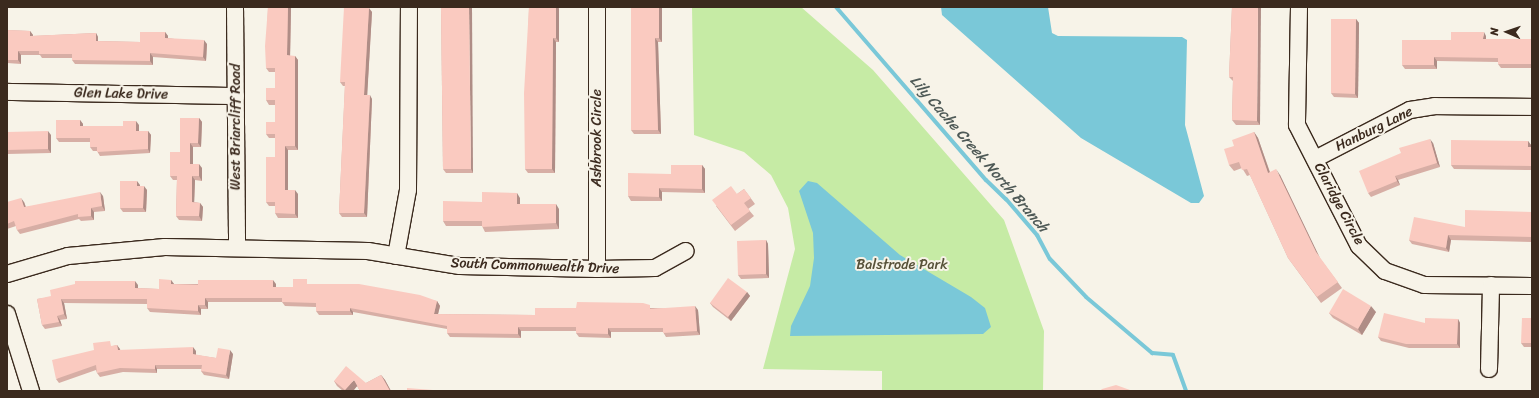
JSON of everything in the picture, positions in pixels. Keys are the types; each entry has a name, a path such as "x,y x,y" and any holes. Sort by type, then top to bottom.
{"street":[{"name":"West Briarcliff Road","path":"235,7 237,248"},
{"path":"396,256 408,190 409,7"},
{"name":"Ashbrook Circle","path":"597,7 597,269"},
{"name":"Claridge Circle","path":"1299,7 1297,125 1359,246 1385,272 1424,285 1532,286"},
{"name":"Glen Lake Drive","path":"7,92 236,96"},
{"name":"Hanburg Lane","path":"1314,159 1410,110 1435,106 1532,108"},
{"name":"South Commonwealth Drive","path":"7,274 68,256 115,250 237,248 368,251 460,266 597,269 655,268 686,251"},
{"path":"1489,369 1491,286"},
{"path":"7,314 31,391"}],"green space":[{"name":"Balstrode Park","path":"692,7 801,7 873,70 1004,220 1044,331 1043,391 882,391 882,371 763,369 795,249 788,208 771,175 744,152 694,135"}],"water":[{"path":"941,7 1048,7 1052,33 1058,36 1182,37 1187,40 1185,125 1204,196 1199,203 1191,203 1081,138 942,15"},
{"path":"808,181 817,183 900,255 971,297 985,308 991,327 983,334 790,336 791,326 810,286 814,258 813,233 799,191"}],"building":[{"path":"268,7 288,7 287,55 295,56 295,146 285,146 285,190 295,190 295,214 275,213 275,202 266,202 266,157 275,157 275,134 266,134 266,122 275,122 275,100 266,100 266,88 275,88 275,68 266,68 265,46"},
{"path":"344,7 369,8 364,95 370,95 364,213 339,213 345,82 340,82"},
{"path":"441,7 469,7 471,169 443,169"},
{"path":"529,7 556,7 556,38 553,38 552,169 525,169 524,93"},
{"path":"631,7 659,7 659,38 655,38 658,130 631,130"},
{"path":"1232,7 1258,7 1257,121 1232,120 1233,77 1229,77"},
{"path":"1331,19 1356,19 1355,94 1331,93"},
{"path":"7,30 30,31 30,36 96,33 96,41 140,42 140,32 165,32 165,38 204,40 203,57 150,53 150,61 72,60 72,54 39,54 39,51 18,51 18,60 7,60"},
{"path":"1451,32 1484,32 1483,39 1532,39 1531,64 1498,64 1498,58 1434,57 1434,65 1402,65 1402,40 1451,40"},
{"path":"180,118 199,118 198,143 190,143 190,164 199,164 199,176 192,176 192,202 200,203 199,216 176,216 177,176 170,176 170,152 180,152"},
{"path":"56,120 80,120 80,126 123,126 123,121 136,121 136,131 148,131 148,149 97,152 97,147 90,147 90,138 56,138"},
{"path":"48,131 48,149 7,150 7,132"},
{"path":"1254,132 1268,173 1276,169 1316,252 1338,282 1317,297 1288,258 1247,169 1242,170 1239,162 1229,165 1224,149 1234,146 1232,140"},
{"path":"1430,139 1437,163 1395,176 1397,181 1368,193 1359,171 1401,153 1399,148"},
{"path":"1451,140 1528,141 1528,147 1532,147 1532,166 1451,165"},
{"path":"671,165 702,165 702,189 659,188 659,197 628,196 628,173 671,174"},
{"path":"120,181 137,181 137,186 144,186 143,208 120,208"},
{"path":"731,186 737,194 744,189 751,198 744,203 750,211 731,225 712,200"},
{"path":"100,192 102,206 91,208 91,216 78,217 78,214 17,230 14,221 7,224 7,202 21,198 24,207"},
{"path":"482,192 517,193 517,204 556,204 556,223 482,227 482,221 443,221 443,201 482,202"},
{"path":"1465,210 1532,212 1532,237 1448,235 1446,248 1409,240 1414,217 1465,227"},
{"path":"766,240 766,274 738,275 737,241"},
{"path":"728,278 747,292 728,317 710,303"},
{"path":"159,279 171,280 171,284 198,285 198,280 273,280 273,287 293,287 293,279 307,279 307,284 359,284 420,295 437,301 434,314 535,315 535,308 576,308 577,302 643,303 650,305 650,309 695,306 697,331 663,333 663,328 608,328 608,334 576,333 576,327 518,327 518,334 447,333 447,326 350,308 350,311 316,311 316,303 282,302 282,298 205,298 205,305 198,305 198,311 147,308 147,299 61,299 64,314 57,316 59,322 42,325 37,299 51,296 50,290 75,284 75,281 135,281 135,288 159,289"},
{"path":"1343,289 1371,306 1358,329 1329,313"},
{"path":"1384,313 1425,323 1425,318 1458,319 1457,344 1406,344 1378,337"},
{"path":"1522,318 1532,318 1532,343 1521,343"},
{"path":"110,341 111,346 117,345 118,350 193,347 193,354 216,358 218,348 230,350 226,375 201,371 202,365 155,365 155,369 120,368 97,373 96,365 56,379 52,360 94,350 93,343"},
{"path":"346,366 366,383 381,375 390,391 360,391 354,380 345,390 334,381"},
{"path":"1116,385 1131,391 1100,391 1102,389"},
{"path":"407,388 446,391 407,391"}],"waterway":[{"name":"Lily Cache Creek North Branch","path":"836,7 986,180 1006,199 1037,235 1050,259 1086,297 1152,353 1173,355 1186,391"}]}
